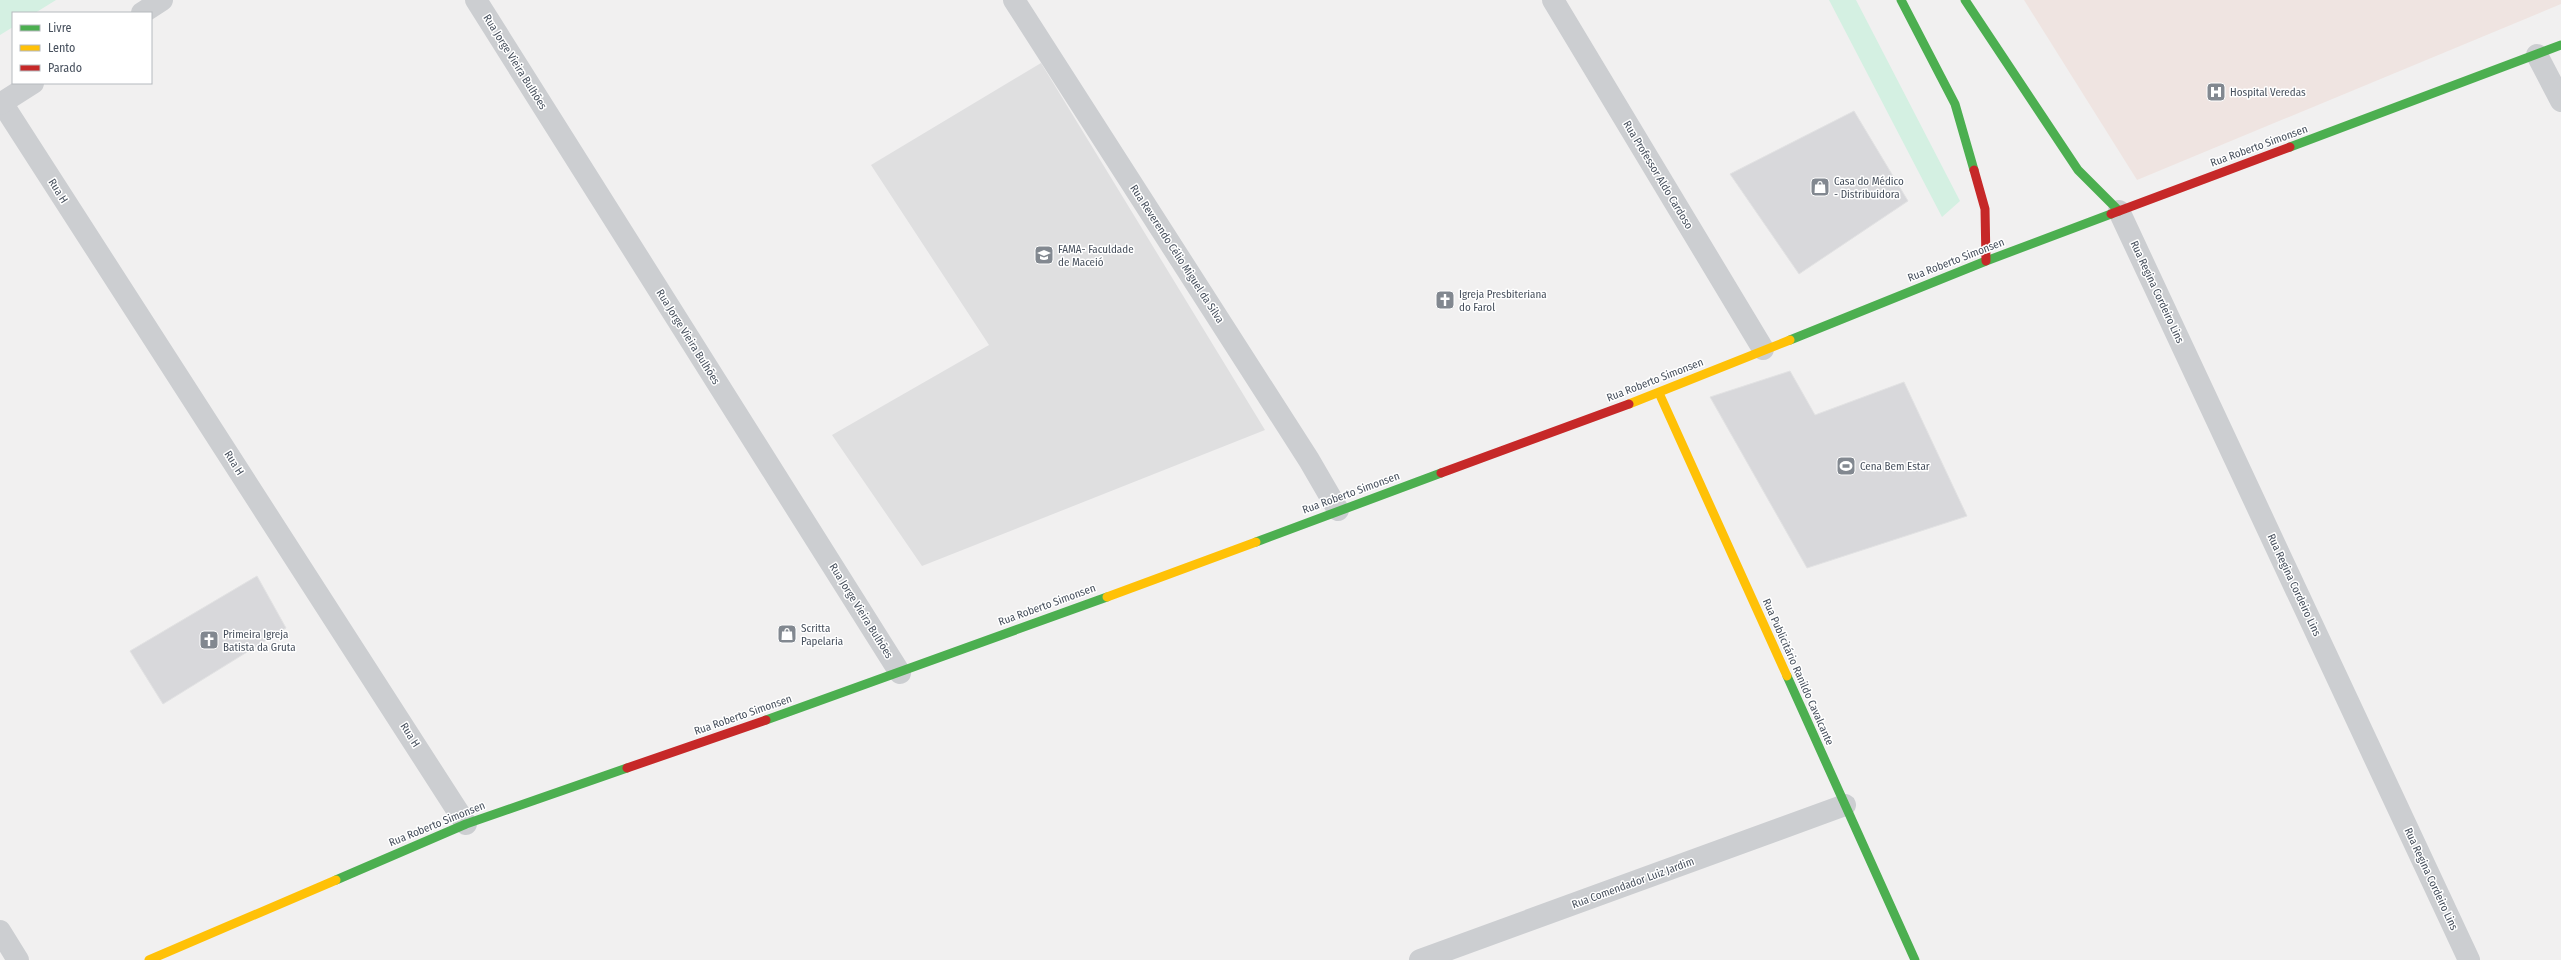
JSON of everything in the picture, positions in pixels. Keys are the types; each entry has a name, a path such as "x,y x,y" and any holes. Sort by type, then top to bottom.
{"street":[{"path":"144,12 162,0"},
{"name":"Rua Jorge Vieira Bulhões","path":"476,0 900,673"},
{"name":"Rua Reverendo Célio Miguel da Silva","path":"1014,0 1305,453 1338,510"},
{"name":"Rua Professor Aldo Cardoso","path":"1553,0 1763,349"},
{"path":"1901,0 1955,104 1985,209 1986,260"},
{"path":"1965,0 2078,170 2118,211"},
{"name":"Rua Roberto Simonsen","path":"149,960 466,824 900,673 1338,510 1659,393 1763,349 1986,260 2561,45"},
{"path":"2537,55 2561,101"},
{"path":"1,103 31,84"},
{"name":"Rua H","path":"1,103 466,824"},
{"name":"Rua Regina Cordeiro Lins","path":"2118,211 2469,960"},
{"name":"Rua Publicitário Ranildo Cavalcante","path":"1659,393 1915,960"},
{"name":"Rua Comendador Luiz Jardim","path":"1420,960 1845,805"},
{"path":"0,932 18,960"}],"shaded area":[{"name":"Hospital Veredas","path":"2024,0 2561,0 2561,4 2137,180"},
{"name":"FAMA- Faculdade de Maceió","path":"1041,63 1265,430 922,566 832,435 989,345 871,165"}],"green space":[{"path":"0,0 56,0 37,12 12,12 12,28 0,35"},
{"path":"1829,0 1856,0 1960,201 1942,217"}],"building":[{"name":"Casa do Médico - Distribuidora","path":"1854,111 1908,201 1799,274 1730,174"},
{"name":"Cena Bem Estar","path":"1790,371 1815,415 1904,382 1967,516 1807,568 1710,397"},
{"name":"Primeira Igreja Batista da Gruta","path":"257,576 286,628 163,704 130,651"}],"traffic: fast":[{"path":"1901,0 1955,104 1974,170"},
{"path":"1965,0 2078,170 2119,211"},
{"path":"2290,147 2561,45"},
{"path":"1790,340 1986,261 2111,214"},
{"path":"1256,542 1441,473"},
{"path":"766,720 1107,597"},
{"path":"1787,676 1915,960"},
{"path":"336,880 466,824 627,768"}],"traffic: slow":[{"path":"1629,404 1790,340"},
{"path":"1659,393 1787,676"},
{"path":"1107,597 1256,542"},
{"path":"149,960 336,880"}],"traffic: jam":[{"path":"2111,214 2290,147"},
{"path":"1974,170 1985,209 1986,261"},
{"path":"1441,473 1629,404"},
{"path":"627,768 766,720"}],"place":[{"name":"Hospital Veredas","path":"2216,92"},
{"name":"Casa do Médico - Distribuidora","path":"1820,187"},
{"name":"FAMA- Faculdade de Maceió","path":"1044,255"},
{"name":"Igreja Presbiteriana do Farol","path":"1445,300"},
{"name":"Cena Bem Estar","path":"1846,466"},
{"name":"Scritta Papelaria","path":"787,634"},
{"name":"Primeira Igreja Batista da Gruta","path":"209,640"}]}
